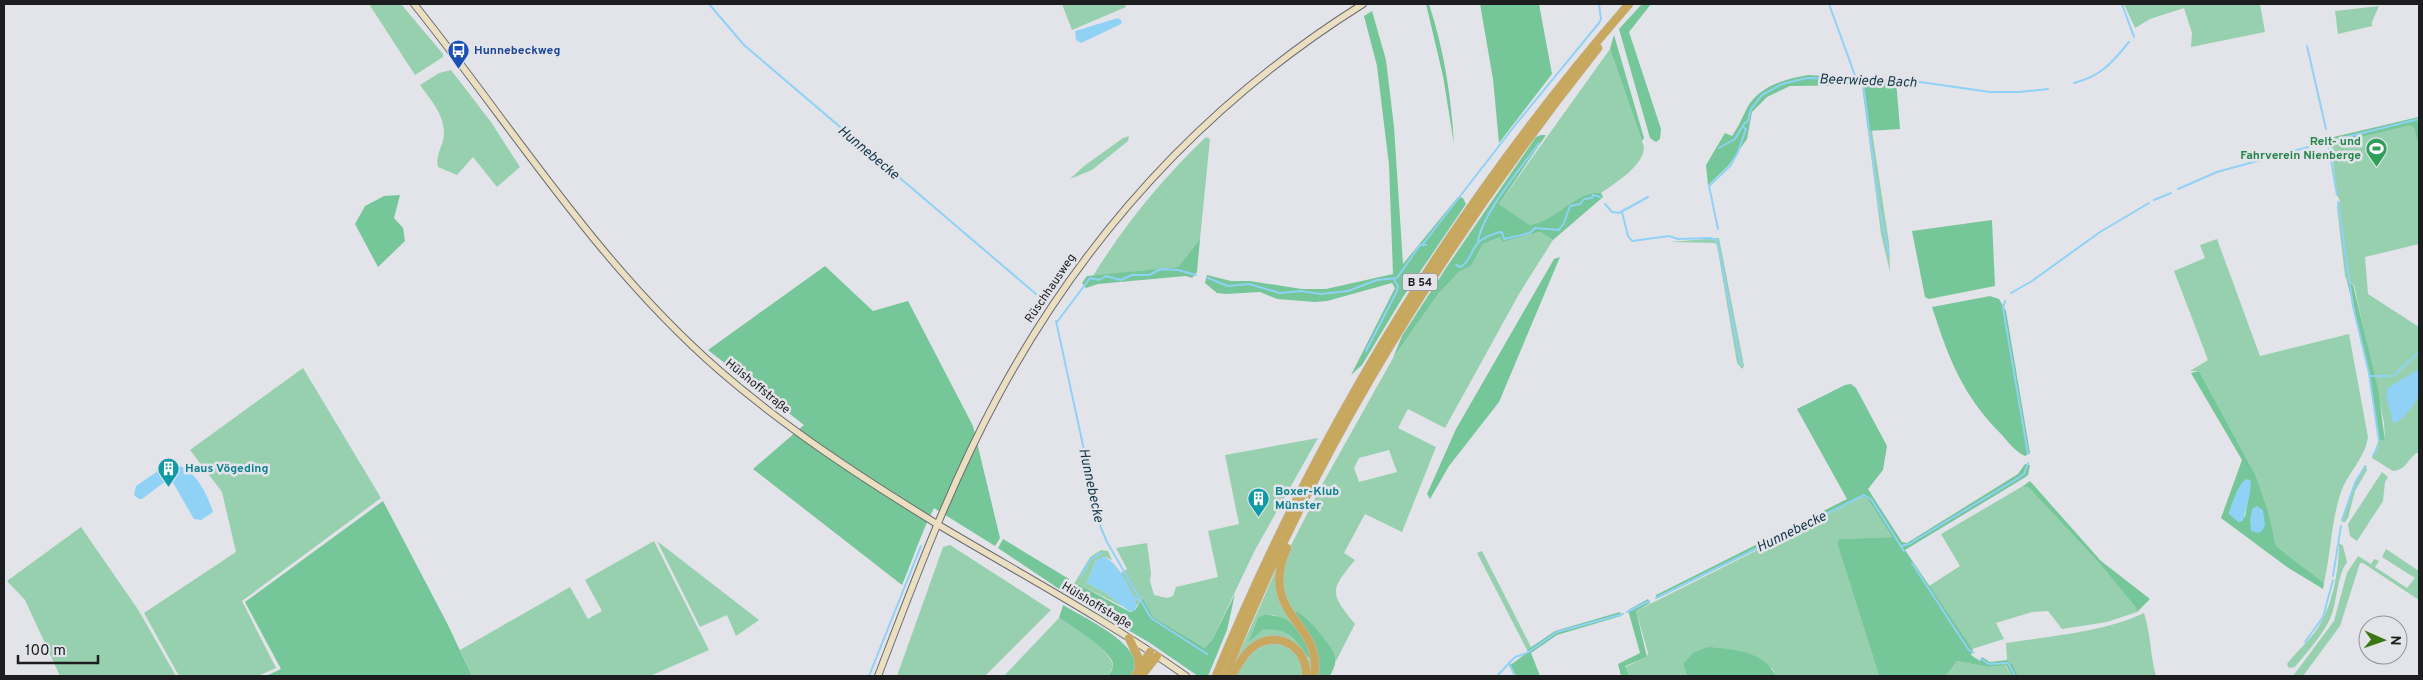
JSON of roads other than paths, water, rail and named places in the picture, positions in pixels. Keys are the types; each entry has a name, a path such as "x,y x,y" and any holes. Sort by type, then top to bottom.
{"highway":[{"name":"B 54","path":"1225,676 1300,508 1373,372 1438,268 1496,183 1630,4"},
{"name":"B 54","path":"1216,676 1277,538 1310,472 1400,313 1451,234 1508,153 1615,24 1636,4"},
{"path":"1300,508 1281,564 1279,588 1285,606 1311,645 1315,662 1314,676"},
{"path":"1129,638 1137,652 1138,674"},
{"path":"1232,676 1250,649 1261,642 1273,639 1283,641 1297,649 1305,661 1306,676"},
{"path":"1211,676 1217,661 1230,642"},
{"path":"1138,674 1154,654"}],"main road":[{"name":"Hülshoffstraße","path":"414,4 475,82 576,219 625,278 665,319 721,371 776,416 839,461 938,524 1129,638 1186,676"},
{"name":"Rüschhausweg","path":"878,676 938,524 983,424 1019,357 1053,302 1098,240 1160,168 1214,115 1276,64 1364,4"}],"water":[{"path":"1118,18 1122,21 1121,24 1081,43 1076,40 1075,31"},
{"path":"2419,369 2420,388 2418,398 2400,420 2393,423 2386,394 2388,388"},
{"path":"173,465 187,470 203,489 213,512 201,520 194,519 172,481 163,483 142,499 134,495 136,486 158,471"},
{"path":"2247,479 2251,481 2250,493 2243,521 2238,522 2229,512 2238,489"},
{"path":"2257,506 2263,510 2265,525 2262,531 2258,533 2251,531 2250,520 2252,509"},
{"path":"1102,557 1113,563 1124,577 1137,606 1134,611 1129,611 1106,593 1087,583 1096,560"}],"waterway":[{"name":"Hunnebecke","path":"709,4 744,45 1036,294"},
{"path":"1423,244 1516,124 1599,23 1601,19 1599,4"},
{"path":"1829,4 1857,81"},
{"name":"Beerwiede Bach","path":"2122,4 2134,37"},
{"name":"Beerwiede Bach","path":"2074,83 2092,77 2105,68 2129,42"},
{"path":"2307,46 2326,129"},
{"name":"Beerwiede Bach","path":"1719,148 1735,139 1748,121 1751,109 1762,95 1782,84 1807,78 1877,80 1897,84 1920,82 1990,92 2048,89"},
{"path":"1861,81 1864,90 1879,206 1889,255"},
{"path":"2326,142 2419,119"},
{"path":"1718,229 1709,186 1730,166 1738,152 1746,129 1743,127"},
{"path":"1478,242 1486,219 1494,205 1539,143"},
{"path":"2178,189 2217,172 2312,146"},
{"path":"2329,149 2337,195"},
{"path":"2154,200 2171,193"},
{"name":"Beerwiede Bach","path":"1456,265 1461,267 1478,243 1497,233 1502,232 1504,239 1530,233 1535,228 1559,230 1564,223 1570,206 1580,204 1584,199 1592,198 1593,195 1600,197"},
{"name":"Beerwiede Bach","path":"1605,204 1612,212 1619,213 1648,197"},
{"path":"2338,202 2353,306 2369,373 2379,441"},
{"path":"2011,293 2032,281 2100,232 2149,203"},
{"path":"1622,212 1628,236 1632,241 1669,236 1678,239 1710,238 1717,240 1741,365"},
{"name":"Beerwiede Bach","path":"1208,278 1228,286 1249,284 1280,293 1301,291 1321,294 1348,291 1377,280 1397,278 1420,245 1426,245"},
{"name":"Beerwiede Bach","path":"1057,322 1090,278 1099,280 1106,276 1121,280 1132,275 1149,275 1161,269 1178,270 1196,275"},
{"path":"1366,351 1397,291 1398,286 1394,280"},
{"path":"2005,301 2003,308 2028,454"},
{"name":"Hunnebecke","path":"1056,321 1101,528 1107,542 1151,618 1207,654"},
{"path":"2394,375 2419,352"},
{"path":"2370,376 2390,376"},
{"path":"2373,456 2378,446"},
{"path":"1901,546 1909,544 2015,480 2024,474 2028,463"},
{"path":"2342,520 2355,483 2365,466"},
{"name":"Hunnebecke","path":"1656,598 1864,495 1871,499 1904,551"},
{"path":"2333,576 2341,526"},
{"path":"869,676 921,546"},
{"path":"1081,576 1090,560 1101,553"},
{"name":"Hunnebecke","path":"1912,563 1968,649 1974,653"},
{"path":"2305,642 2323,617 2333,580"},
{"name":"Hunnebecke","path":"1132,597 1141,601"},
{"name":"Hunnebecke","path":"1627,612 1649,601"},
{"name":"Hunnebecke","path":"1497,676 1515,657 1527,653 1557,632 1623,614"},
{"name":"Hunnebecke","path":"1981,659 1989,664 2008,663 2015,676"},
{"path":"1509,663 1515,676"}],"place":[{"name":"Hunnebeckweg","path":"458,69"},
{"name":"Reit- und Fahrverein Nienberge","path":"2377,167"},
{"name":"Haus Vögeding","path":"169,487"},
{"name":"Boxer-Klub Münster","path":"1259,517"}]}
